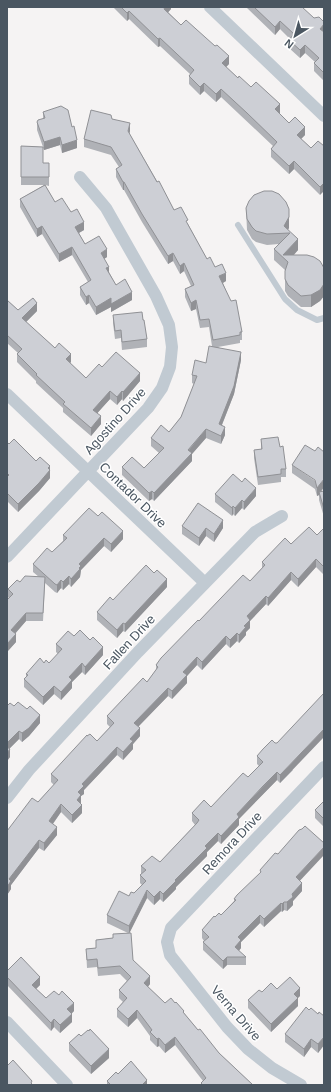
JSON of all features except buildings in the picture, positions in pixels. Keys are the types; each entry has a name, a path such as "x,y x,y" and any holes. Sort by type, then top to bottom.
{"street":[{"path":"210,7 324,116"},
{"name":"Agostino Drive","path":"7,557 148,408 162,388 170,367 172,348 169,325 156,296 106,208 80,177"},
{"name":"Contador Drive","path":"7,394 205,583"},
{"name":"Fallen Drive","path":"7,798 29,770 205,583 255,532 282,516"},
{"name":"Remora Drive","path":"167,942 171,928 324,767"},
{"name":"Verna Drive","path":"167,942 170,955 227,1027 248,1049 272,1068 301,1085"},
{"path":"7,1022 67,1085"}],"lane":[{"path":"238,225 285,299 297,310 317,320 324,318"}]}
